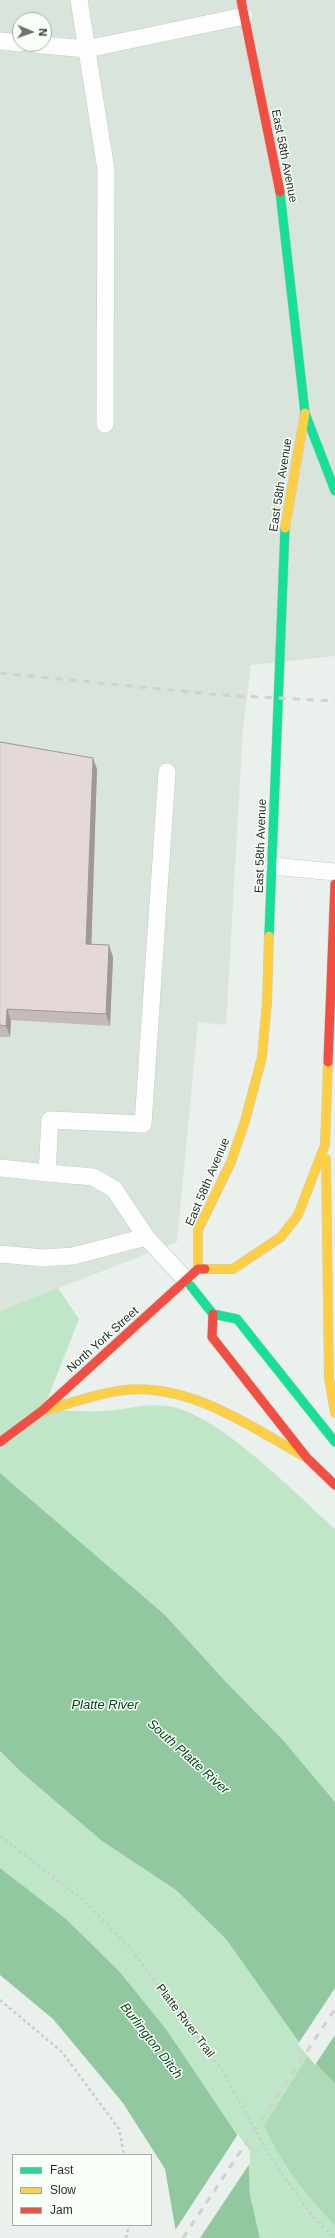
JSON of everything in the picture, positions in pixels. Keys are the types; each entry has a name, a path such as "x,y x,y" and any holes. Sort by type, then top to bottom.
{"main road":[{"name":"East 58th Avenue","path":"243,8 282,203 305,413 335,491"},
{"name":"East 58th Avenue","path":"192,1275 198,1230 231,1162 245,1121 262,1057 267,1002 273,866 285,526 305,413"},
{"path":"335,884 325,1145 329,1378 335,1413"},
{"path":"325,1145 298,1215 281,1237 233,1269 192,1275 213,1314 212,1337 307,1458 335,1485"},
{"name":"North York Street","path":"0,1442 43,1410 192,1275"},
{"path":"213,1314 237,1319 335,1442"},
{"path":"43,1410 127,1390 168,1391 203,1403 307,1458"}],"lane":[{"path":"79,0 106,170 105,424"},
{"path":"52,46 87,48 243,8"},
{"path":"0,42 12,43"},
{"path":"47,1172 50,1120 143,1124 167,772"},
{"path":"273,866 335,872"},
{"path":"0,1168 93,1177 114,1189 146,1237 192,1275"},
{"path":"0,1254 43,1258 74,1256 146,1237"}],"path":[{"name":"Platte River Trail","path":"0,1836 83,1900 130,1948 222,2070 271,2158 312,2216 334,2238"},
{"path":"0,2000 62,2052 119,2129 124,2154"},
{"path":"126,2238 129,2226"}],"shaded area":[{"path":"0,0 335,0 335,656 251,665 243,728 226,1025 198,1022 177,1242 0,1311"},
{"path":"58,1288 79,1319 43,1410 104,1411 159,1405 187,1412 209,1423 256,1457 335,1529 335,1802 283,1740 225,1681 165,1615 0,1473 0,1311"},
{"path":"0,1751 21,1772 102,1841 176,1890 226,1939 308,2055 264,2126 278,2153 295,2179 335,2226 335,2238 260,2238 250,2195 248,2151 166,2029 119,1971 66,1919 0,1868"},
{"path":"308,2055 335,2084 335,2226 295,2179 278,2153 264,2126"}],"water":[{"name":"Platte River","path":"0,1473 165,1615 225,1681 283,1740 335,1802 335,2084 308,2055 226,1939 176,1890 102,1841 21,1772 0,1751"},
{"name":"Burlington Ditch","path":"0,1868 66,1919 119,1971 166,2029 248,2151 250,2195 260,2238 177,2238 165,2169 123,2103 53,2019 0,1975"}],"pier":[{"path":"335,1988 335,2035 315,2065 298,2044"},
{"path":"238,2134 250,2151 250,2163 200,2238 175,2238 174,2232"}],"building":[{"path":"0,742 93,758 86,944 109,945 106,1014 7,1009 6,1026 0,1025"}],"railway":[{"path":"0,673 220,695 335,701"},
{"path":"183,2238 335,2009"}],"traffic: fast":[{"path":"280,192 305,413 335,491"},
{"path":"269,936 285,528"},
{"path":"186,1280 213,1314 237,1319 335,1442"}],"traffic: slow":[{"path":"285,528 305,413"},
{"path":"198,1269 198,1230 231,1162 245,1121 262,1057 267,1002 269,936"},
{"path":"205,1269 233,1269 281,1237 298,1215 325,1145 328,1062"},
{"path":"326,1159 329,1378 335,1413"},
{"path":"46,1410 115,1391 150,1390 174,1393 220,1410 243,1421 307,1458"}],"traffic: jam":[{"path":"241,0 280,192"},
{"path":"328,1062 335,884"},
{"path":"0,1442 43,1410 198,1269 205,1269"},
{"path":"213,1314 212,1337 307,1458 335,1485"}],"water label":[{"name":"South Platte River","path":"188,1757"}]}
